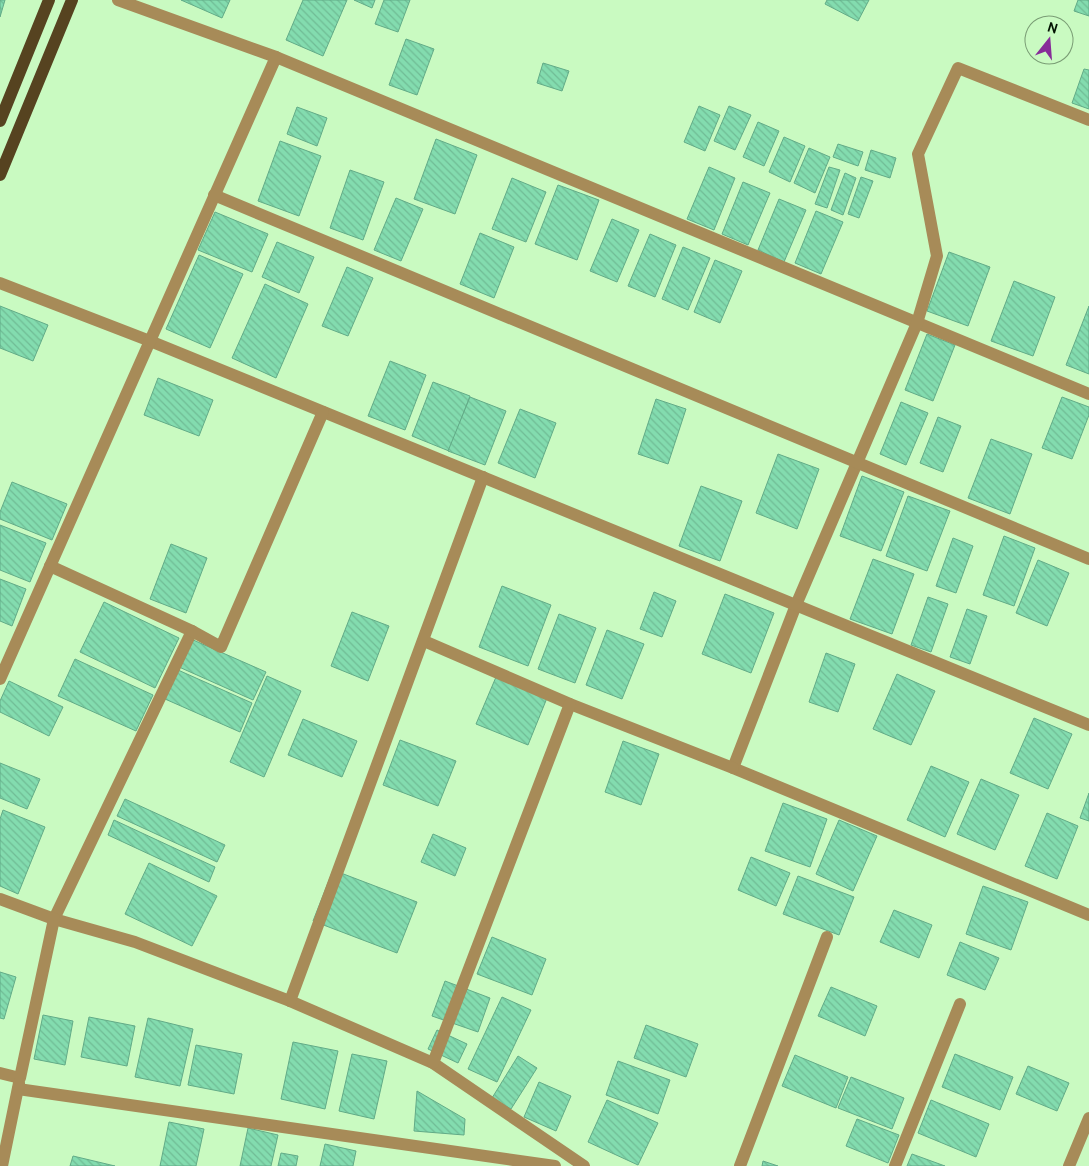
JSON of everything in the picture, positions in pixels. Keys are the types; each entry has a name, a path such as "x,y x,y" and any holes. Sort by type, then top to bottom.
{"main road":[{"path":"0,121 49,0"},
{"path":"0,175 72,0"}],"street":[{"path":"118,0 276,57 1089,394"},
{"path":"0,679 276,57"},
{"path":"733,768 796,605 917,323 937,256 918,154 958,68 1089,120"},
{"path":"214,195 1089,559"},
{"path":"0,283 150,341 1089,725"},
{"path":"50,566 192,631 222,647 323,412"},
{"path":"290,1001 483,477"},
{"path":"2,1166 54,920 192,631"},
{"path":"424,641 570,704 733,768 1089,915"},
{"path":"433,1063 570,704"},
{"path":"0,899 54,920 135,942 290,1001 433,1063 584,1166"},
{"path":"740,1166 827,937"},
{"path":"895,1166 960,1004"},
{"path":"0,1073 19,1083 556,1166 584,1166"},
{"path":"1069,1166 1089,1118"}],"building":[{"path":"0,0 5,0 0,17"},
{"path":"181,0 230,0 222,18"},
{"path":"303,0 347,0 323,56 286,40"},
{"path":"354,0 375,0 372,8"},
{"path":"384,0 410,0 398,32 375,24"},
{"path":"827,0 869,0 858,21 825,4"},
{"path":"1078,0 1089,0 1089,16 1074,11"},
{"path":"406,39 434,49 417,95 389,85"},
{"path":"543,63 569,71 562,91 537,83"},
{"path":"1084,69 1089,70 1089,109 1072,103"},
{"path":"699,106 720,115 705,151 684,142"},
{"path":"729,106 751,115 735,150 714,141"},
{"path":"297,107 327,118 317,146 287,134"},
{"path":"758,122 779,131 764,166 743,157"},
{"path":"784,137 805,146 790,182 769,172"},
{"path":"436,139 477,155 455,214 414,199"},
{"path":"280,141 321,156 299,216 258,201"},
{"path":"838,144 863,152 858,166 833,157"},
{"path":"809,148 830,157 815,193 794,183"},
{"path":"871,150 896,158 890,178 865,170"},
{"path":"709,167 735,178 714,230 687,219"},
{"path":"829,167 840,170 827,208 815,204"},
{"path":"350,170 384,182 363,240 330,228"},
{"path":"845,173 856,178 843,215 831,210"},
{"path":"861,177 873,181 859,218 848,214"},
{"path":"512,178 546,192 526,242 492,229"},
{"path":"743,182 770,193 748,245 722,234"},
{"path":"558,185 599,200 577,260 535,244"},
{"path":"396,198 423,209 401,261 374,250"},
{"path":"779,199 806,210 784,262 758,250"},
{"path":"816,211 843,222 821,274 795,263"},
{"path":"215,212 268,234 252,272 198,250"},
{"path":"612,219 639,230 617,282 590,271"},
{"path":"480,233 514,247 494,298 460,284"},
{"path":"650,234 676,245 655,297 628,286"},
{"path":"277,242 314,257 299,293 262,277"},
{"path":"683,247 710,258 688,310 662,299"},
{"path":"949,252 990,267 968,326 927,311"},
{"path":"199,255 243,274 210,348 166,329"},
{"path":"715,260 742,271 720,323 694,312"},
{"path":"347,267 373,278 348,336 322,326"},
{"path":"1014,281 1055,297 1033,356 991,341"},
{"path":"265,284 308,304 276,378 232,358"},
{"path":"0,306 48,325 33,361 0,348"},
{"path":"1089,306 1089,374 1066,365"},
{"path":"927,334 955,345 933,401 905,390"},
{"path":"390,361 426,375 405,430 368,416"},
{"path":"158,378 213,400 199,436 144,415"},
{"path":"433,382 470,396 449,451 412,436"},
{"path":"470,397 506,411 485,465 448,451"},
{"path":"1062,397 1089,407 1089,415 1072,459 1042,448"},
{"path":"656,399 686,409 668,464 638,454"},
{"path":"901,402 928,413 906,465 880,454"},
{"path":"520,409 556,423 535,478 498,463"},
{"path":"938,417 961,426 943,472 920,463"},
{"path":"991,439 1032,454 1010,514 968,498"},
{"path":"778,454 819,469 797,529 756,513"},
{"path":"862,476 904,492 881,551 840,536"},
{"path":"12,482 67,504 52,540 0,519 0,512"},
{"path":"701,486 742,501 720,561 679,546"},
{"path":"908,496 950,511 927,571 886,556"},
{"path":"0,525 46,543 30,582 0,570"},
{"path":"1004,536 1035,548 1014,606 983,595"},
{"path":"953,538 973,546 956,593 936,586"},
{"path":"171,544 207,558 186,613 150,599"},
{"path":"873,559 914,574 892,634 850,619"},
{"path":"1038,560 1069,573 1047,626 1016,613"},
{"path":"0,579 26,589 12,626 0,621"},
{"path":"502,586 551,605 528,666 479,647"},
{"path":"654,592 676,601 662,637 640,629"},
{"path":"725,594 774,613 751,673 702,654"},
{"path":"928,597 948,604 931,652 911,645"},
{"path":"104,602 179,638 155,688 80,652"},
{"path":"967,609 987,616 970,664 950,657"},
{"path":"352,612 389,626 368,681 331,666"},
{"path":"559,614 596,628 575,683 538,669"},
{"path":"607,630 644,644 622,699 586,685"},
{"path":"191,639 266,672 253,700 179,667"},
{"path":"826,653 855,664 838,712 809,702"},
{"path":"75,659 153,695 136,731 58,696"},
{"path":"178,670 252,703 240,732 165,699"},
{"path":"897,674 935,691 911,745 873,729"},
{"path":"267,676 301,691 264,777 230,762"},
{"path":"496,677 547,698 528,745 476,724"},
{"path":"9,681 63,707 49,736 0,712 0,701"},
{"path":"1034,718 1072,734 1048,789 1010,773"},
{"path":"303,719 357,741 342,777 288,755"},
{"path":"400,740 456,761 438,806 383,785"},
{"path":"623,741 659,754 641,805 605,792"},
{"path":"0,763 40,779 27,809 0,798"},
{"path":"931,766 969,782 945,837 907,820"},
{"path":"981,779 1019,795 995,850 957,834"},
{"path":"1089,793 1089,821 1080,818"},
{"path":"125,799 225,845 217,862 117,816"},
{"path":"783,803 827,819 810,867 765,851"},
{"path":"3,810 45,827 18,894 0,886 0,819"},
{"path":"1047,813 1078,826 1057,879 1025,866"},
{"path":"114,820 215,867 209,882 108,835"},
{"path":"839,820 877,836 853,891 816,874"},
{"path":"433,834 466,848 455,876 421,862"},
{"path":"751,857 790,873 776,906 738,890"},
{"path":"149,863 217,896 192,946 125,914"},
{"path":"333,870 417,902 397,953 313,921"},
{"path":"798,876 854,897 839,935 783,914"},
{"path":"983,886 1028,902 1011,950 966,934"},
{"path":"894,910 932,925 919,958 880,942"},
{"path":"492,937 546,959 532,995 477,974"},
{"path":"960,942 999,958 985,990 947,975"},
{"path":"0,972 16,977 4,1019 0,1018"},
{"path":"445,981 490,998 478,1032 432,1016"},
{"path":"831,987 877,1006 865,1036 818,1016"},
{"path":"502,997 531,1010 497,1082 468,1069"},
{"path":"43,1015 73,1021 65,1065 34,1059"},
{"path":"89,1017 135,1026 127,1066 81,1057"},
{"path":"148,1018 193,1029 180,1086 135,1077"},
{"path":"646,1025 698,1044 686,1077 634,1058"},
{"path":"437,1030 467,1044 458,1063 428,1049"},
{"path":"293,1042 338,1051 325,1109 281,1099"},
{"path":"196,1045 242,1054 234,1094 188,1085"},
{"path":"352,1054 387,1061 374,1119 339,1111"},
{"path":"955,1054 1013,1077 1000,1110 942,1087"},
{"path":"795,1055 848,1077 836,1108 782,1086"},
{"path":"518,1056 537,1068 511,1109 492,1098"},
{"path":"618,1061 670,1080 658,1114 606,1095"},
{"path":"1028,1066 1069,1083 1057,1111 1016,1094"},
{"path":"851,1077 904,1098 892,1129 838,1108"},
{"path":"539,1082 571,1096 556,1131 524,1117"},
{"path":"417,1091 465,1119 464,1135 414,1131"},
{"path":"607,1100 658,1123 638,1165 588,1142"},
{"path":"931,1100 989,1124 976,1157 918,1133"},
{"path":"857,1119 899,1135 888,1163 846,1146"},
{"path":"169,1122 204,1129 196,1166 160,1166"},
{"path":"248,1128 278,1135 271,1166 240,1166"},
{"path":"325,1144 356,1151 353,1166 320,1166"},
{"path":"281,1153 298,1156 296,1166 278,1166"},
{"path":"912,1154 945,1166 907,1166"},
{"path":"73,1156 115,1166 70,1166"},
{"path":"763,1161 778,1166 762,1166"}]}
